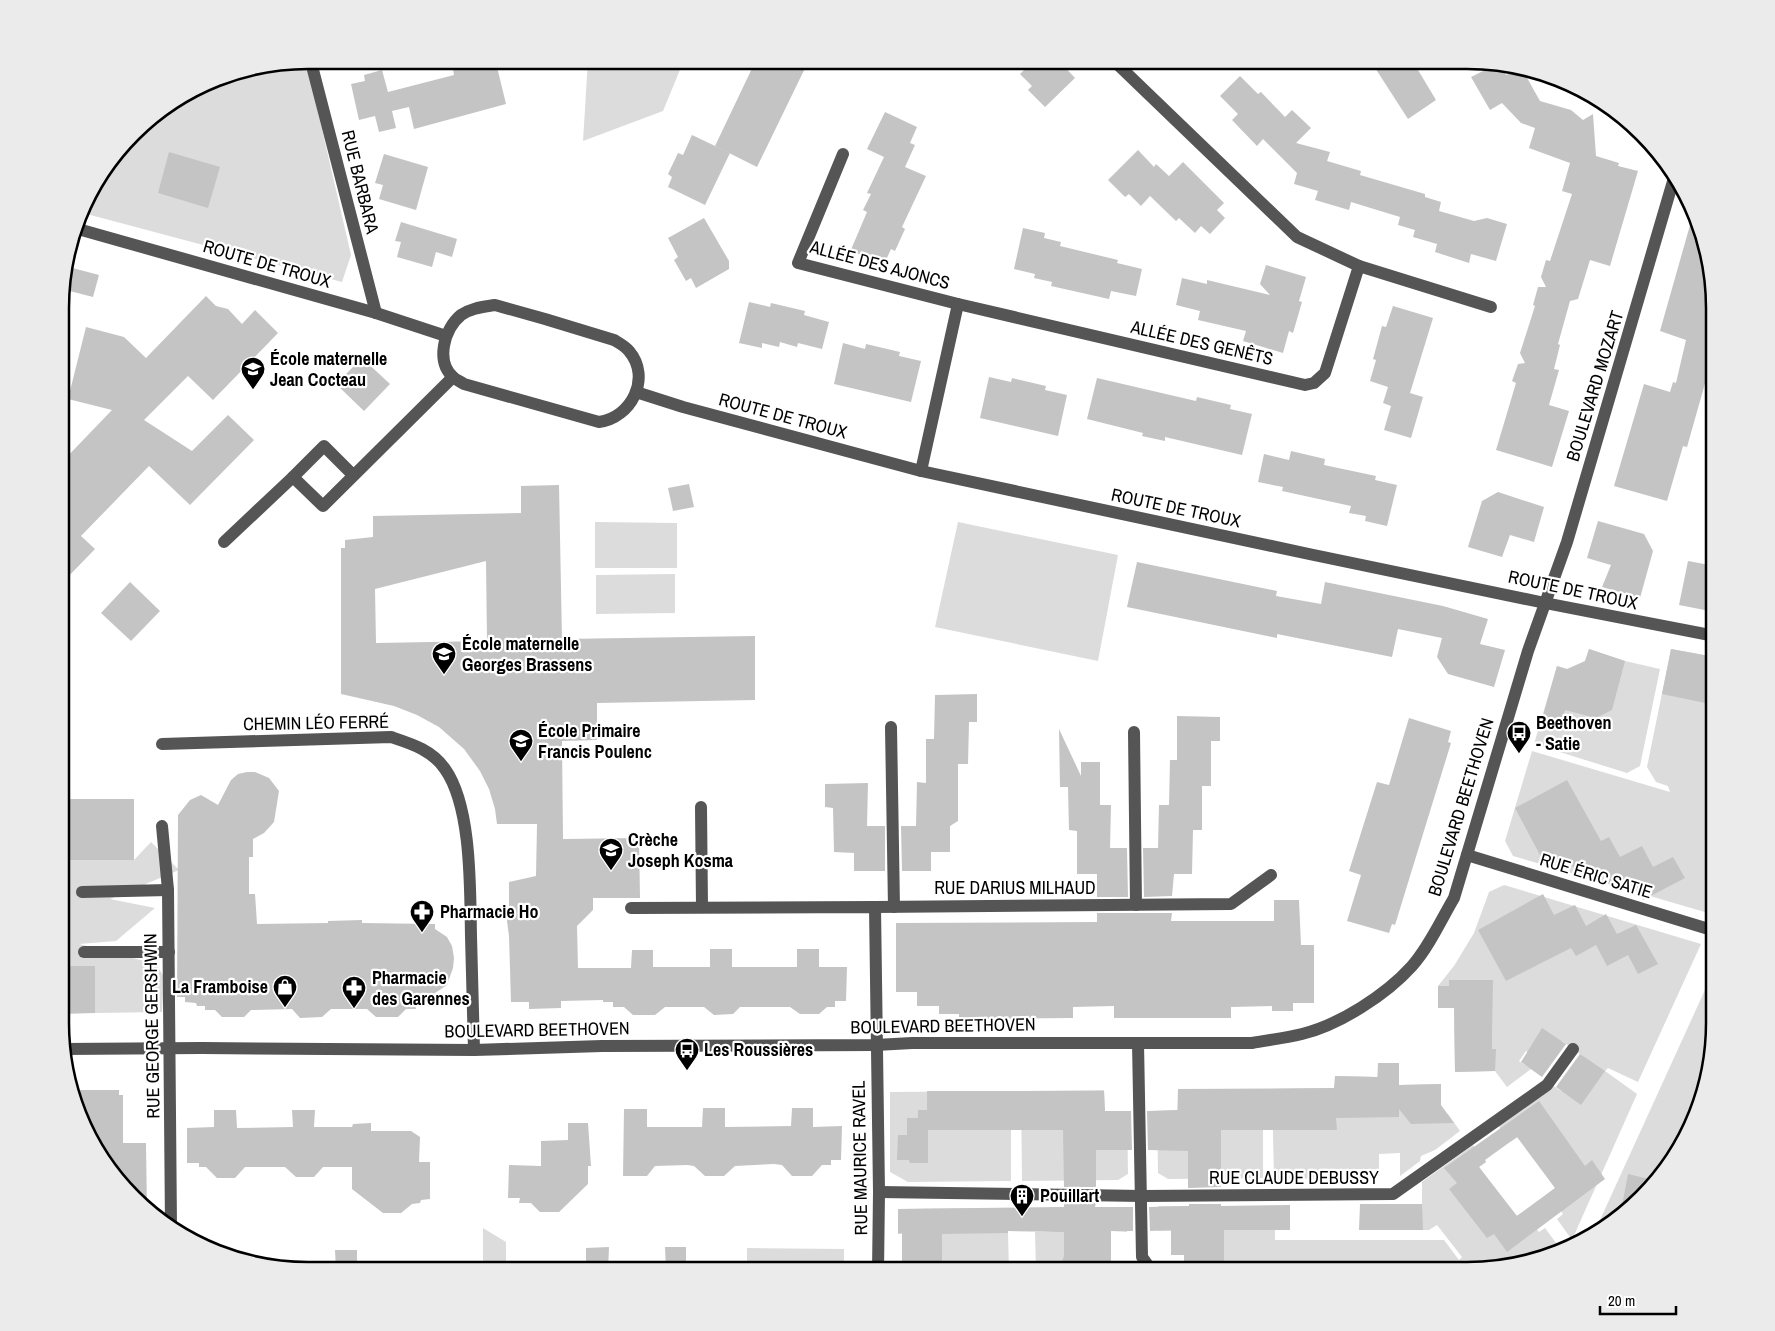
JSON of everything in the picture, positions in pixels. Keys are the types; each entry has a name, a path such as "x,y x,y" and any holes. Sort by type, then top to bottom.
{"street":[{"name":"RUE BARBARA","path":"313,69 376,313"},
{"path":"1122,69 1297,237 1359,266 1491,308"},
{"name":"ALLÉE DES AJONCS","path":"844,154 798,263 958,304 921,470"},
{"name":"BOULEVARD MOZART","path":"1545,603 1567,542 1672,185"},
{"name":"ROUTE DE TROUX","path":"81,230 376,313 446,336"},
{"name":"ALLÉE DES GENÊTS","path":"958,304 1305,385 1314,383 1325,373 1359,266"},
{"path":"495,306 545,318 614,340 630,351 634,359 639,381 630,405 621,414 609,421 599,422 464,384 453,377 447,367 443,355 446,336 460,316 480,307 495,306"},
{"path":"293,476 322,506 453,377"},
{"name":"ROUTE DE TROUX","path":"636,392 683,407 921,470 1138,518 1545,603 1706,634"},
{"path":"224,542 324,446 353,475"},
{"name":"BOULEVARD BEETHOVEN","path":"70,1049 474,1050 602,1046 876,1045 912,1043 1252,1043 1303,1034 1344,1018 1379,996 1412,966 1434,934 1454,898 1503,730 1545,603"},
{"path":"891,726 894,907"},
{"path":"1134,732 1136,905"},
{"name":"CHEMIN LÉO FERRÉ","path":"162,744 391,737 420,747 434,757 445,769 452,782 461,807 464,826 469,868 474,1050"},
{"path":"701,807 702,907"},
{"name":"RUE GEORGE GERSHWIN","path":"162,826 168,890 171,1219"},
{"name":"RUE ÉRIC SATIE","path":"1467,855 1706,929"},
{"name":"RUE DARIUS MILHAUD","path":"632,908 1231,904 1272,875"},
{"path":"82,892 168,890"},
{"name":"RUE MAURICE RAVEL","path":"875,907 879,1192 878,1262"},
{"path":"84,952 169,952"},
{"path":"1138,1043 1142,1257 1146,1262"},
{"name":"RUE CLAUDE DEBUSSY","path":"879,1192 1142,1196 1393,1194 1547,1085 1572,1049"}],"shaded area":[{"path":"308,69 351,255 342,282 88,214 101,188 118,162 150,128 175,109 202,93 231,81 261,73"},
{"path":"587,69 680,69 663,111 583,141"},
{"path":"595,522 677,523 677,568 595,568"},
{"path":"958,522 1118,555 1098,661 935,627"},
{"path":"675,574 675,613 596,614 596,575"},
{"path":"1589,649 1625,661 1660,669 1640,766 1627,773 1534,744 1557,666 1569,670 1585,662"},
{"path":"1671,649 1706,655 1706,912 1513,856 1505,841 1532,751 1670,792 1668,786 1656,782 1647,767"},
{"path":"151,842 179,870 110,899 155,908 116,941 79,944 156,964 164,977 162,1012 95,1013 95,967 69,966 69,860 134,860"},
{"path":"1504,885 1701,944 1638,1082 1608,1068 1605,1071 1637,1094 1571,1239 1557,1219 1563,1214 1549,1193 1555,1188 1518,1137 1510,1142 1498,1125 1552,1085 1561,1091 1584,1057 1562,1041 1546,1066 1526,1051 1519,1061 1531,1069 1507,1087 1495,1071 1455,1072 1454,1008 1438,1008 1438,986 1454,966 1474,933 1489,892"},
{"path":"1706,988 1706,1039 1702,1070 1694,1100 1682,1129 1666,1156 1647,1181 1625,1203 1599,1223"},
{"path":"1378,1063 1399,1063 1399,1085 1441,1084 1441,1114 1448,1114 1460,1131 1435,1150 1421,1156 1420,1161 1400,1176 1400,1153 1379,1154 1379,1169 1337,1169 1337,1178 1274,1179 1272,1089 1336,1088 1336,1076 1377,1077"},
{"path":"1178,1089 1263,1089 1263,1178 1168,1179 1158,1173 1157,1111 1177,1110"},
{"path":"1104,1090 1105,1111 1127,1111 1128,1174 1118,1180 1022,1181 1021,1091"},
{"path":"1011,1091 1011,1181 908,1182 890,1172 890,1092"},
{"path":"1473,1145 1486,1162 1479,1167 1516,1216 1523,1212 1539,1232 1545,1228 1557,1245 1514,1258 1483,1262 1184,1262 1184,1255 1171,1255 1171,1231 1158,1231 1158,1206 1236,1206 1236,1230 1275,1230 1275,1240 1444,1240 1459,1260 1462,1257 1437,1225 1429,1230 1412,1230 1412,1204 1422,1204 1422,1182"},
{"path":"1049,1207 1127,1207 1127,1232 1111,1231 1111,1262 1036,1262 1035,1232 1049,1232"},
{"path":"977,1208 977,1233 1008,1233 1009,1262 902,1262 902,1234 898,1233 898,1209"},
{"path":"483,1228 506,1242 506,1262 483,1262"},
{"path":"747,1248 844,1249 844,1262 747,1262"}],"building":[{"path":"453,69 497,69 506,104 414,129 409,107 392,111 396,128 379,132 375,116 359,120 351,84 365,81 364,75 382,70 388,92 454,75"},
{"path":"752,69 805,69 757,167 715,146"},
{"path":"1025,69 1066,69 1075,78 1045,107 1028,90 1032,86 1020,74"},
{"path":"1376,69 1417,69 1436,100 1408,119"},
{"path":"1486,69 1504,72 1506,75 1511,73 1526,76 1540,101 1571,110 1583,120 1593,114 1596,156 1619,163 1618,166 1638,171 1610,266 1590,260 1578,299 1570,301 1558,344 1560,345 1554,369 1559,370 1549,405 1569,411 1552,467 1496,450 1516,383 1512,381 1518,364 1525,363 1520,353 1535,306 1533,305 1538,287 1546,287 1541,277 1546,260 1550,261 1572,194 1562,191 1570,163 1529,148 1535,128 1521,123 1502,103 1490,110 1471,77"},
{"path":"1240,76 1258,94 1261,92 1285,117 1292,110 1311,128 1296,143 1330,152 1327,161 1361,171 1360,175 1425,194 1425,197 1441,202 1439,211 1474,221 1487,218 1507,224 1496,261 1471,254 1469,263 1435,252 1437,244 1413,237 1415,230 1398,225 1400,217 1351,202 1349,210 1315,200 1318,191 1294,184 1297,173 1263,139 1257,146 1232,120 1238,114 1220,96"},
{"path":"885,112 917,127 910,143 915,145 905,167 926,176 902,227 905,229 895,251 891,249 886,260 850,252 867,212 863,210 871,194 867,193 884,157 867,149"},
{"path":"692,135 730,153 705,205 668,187 672,177 668,174 678,153 683,155"},
{"path":"1138,150 1154,167 1156,164 1169,176 1183,162 1224,203 1217,210 1225,218 1210,234 1201,226 1195,233 1179,218 1176,221 1150,196 1141,206 1129,194 1125,197 1108,180"},
{"path":"169,152 220,167 208,208 158,193"},
{"path":"384,154 428,167 416,210 379,199 383,185 375,183"},
{"path":"704,218 729,261 729,269 696,288 691,278 686,281 674,260 678,257 668,238"},
{"path":"401,222 457,239 452,257 436,252 432,267 397,257 401,242 395,241"},
{"path":"1691,223 1702,261 1706,292 1706,380 1687,447 1683,446 1667,501 1614,486 1644,384 1670,392 1673,382 1676,383 1686,340 1660,331"},
{"path":"1023,228 1045,233 1044,238 1061,242 1060,246 1118,260 1117,263 1142,269 1136,296 1111,291 1109,299 1051,286 1052,282 1034,278 1035,274 1014,269"},
{"path":"1266,265 1306,277 1299,301 1302,302 1293,333 1289,331 1283,353 1243,341 1246,331 1198,320 1200,311 1176,305 1182,278 1207,284 1207,280 1270,295 1260,284"},
{"path":"72,268 99,275 93,297 69,291"},
{"path":"206,296 216,306 228,309 242,324 255,310 278,333 213,400 188,376 144,420 192,451 228,415 254,440 190,505 149,466 81,536 95,549 69,576 69,455 112,410 69,399 86,327 124,337 146,358"},
{"path":"749,302 770,307 771,303 805,311 804,315 829,322 822,349 798,343 797,347 780,342 779,347 762,343 762,348 739,343"},
{"path":"1393,306 1433,318 1410,393 1423,397 1411,438 1384,430 1391,406 1383,403 1388,387 1370,381 1376,360 1373,359 1382,326 1386,327"},
{"path":"843,343 865,349 866,344 900,352 899,356 921,361 911,402 834,384"},
{"path":"362,358 390,384 364,411 336,384"},
{"path":"989,377 1011,382 1012,378 1046,386 1045,390 1067,395 1058,436 980,418"},
{"path":"1097,378 1196,401 1197,397 1231,405 1230,409 1252,414 1242,455 1165,437 1165,441 1142,436 1143,433 1087,419"},
{"path":"1291,451 1325,459 1324,465 1376,476 1375,480 1397,485 1387,526 1365,521 1366,516 1349,513 1351,506 1282,491 1283,487 1258,482 1264,454 1289,460"},
{"path":"689,484 694,507 673,511 668,488"},
{"path":"559,485 562,639 755,636 755,700 597,703 597,740 562,741 563,839 639,838 640,898 593,898 593,910 577,926 578,968 631,968 632,950 653,950 653,967 710,967 710,949 732,949 732,967 797,967 797,949 819,949 819,967 847,967 846,1001 835,1001 835,1007 827,1007 819,1014 800,1014 790,1007 740,1007 733,1014 714,1015 704,1007 665,1007 655,1015 633,1015 624,1007 613,1007 613,1002 603,1002 603,1000 561,1001 561,1008 529,1009 529,1002 511,1002 507,921 509,882 536,876 537,824 497,824 489,789 480,771 464,749 439,727 417,715 394,706 341,694 341,548 345,548 345,540 373,537 373,516 521,513 521,486","holes":["486,561 487,641 376,643 375,589"]},
{"path":"1498,492 1544,507 1534,542 1510,535 1502,557 1468,547 1482,501"},
{"path":"1598,521 1644,534 1653,551 1640,598 1602,587 1611,565 1587,558"},
{"path":"1688,561 1706,564 1706,610 1679,605"},
{"path":"1137,562 1277,591 1276,596 1321,604 1325,582 1443,606 1488,619 1480,644 1505,650 1494,687 1448,674 1437,657 1442,638 1398,629 1392,657 1277,634 1277,638 1127,607"},
{"path":"130,582 160,611 131,641 101,613"},
{"path":"1589,649 1625,661 1612,710 1596,718 1565,710 1561,724 1542,719 1557,666 1567,669 1585,661"},
{"path":"1671,649 1706,655 1706,703 1662,694"},
{"path":"977,694 977,722 969,722 968,764 958,764 958,821 950,826 950,852 931,852 931,871 902,871 901,826 916,826 917,782 926,783 926,739 934,739 935,695"},
{"path":"1177,716 1220,717 1220,741 1211,741 1211,786 1202,786 1202,830 1193,830 1192,874 1174,874 1172,896 1144,897 1143,848 1158,848 1159,805 1169,805 1170,760 1177,760"},
{"path":"1409,718 1451,731 1448,742 1451,743 1395,925 1392,924 1389,933 1347,921 1361,875 1349,871 1377,782 1389,785"},
{"path":"1059,729 1081,776 1081,762 1100,762 1100,805 1111,805 1110,848 1127,848 1128,897 1097,897 1097,874 1077,874 1077,831 1069,830 1068,787 1060,787"},
{"path":"255,772 269,778 279,791 274,822 264,833 253,839 253,857 249,857 249,894 255,894 257,924 328,923 328,921 362,920 362,923 435,924 435,929 447,937 452,946 453,968 447,985 426,999 426,1005 416,1005 416,1009 406,1009 398,1017 376,1017 367,1009 331,1009 322,1017 300,1018 292,1009 251,1010 244,1017 222,1017 215,1010 205,1010 205,1006 197,1006 196,1003 185,1002 185,997 177,997 178,815 190,800 201,795 218,805 231,780 238,774"},
{"path":"1567,780 1601,841 1609,837 1620,857 1642,846 1653,867 1673,857 1685,878 1643,900 1632,878 1611,888 1600,868 1580,879 1568,858 1548,870 1515,808"},
{"path":"868,783 867,826 885,826 885,871 854,871 854,853 834,852 833,808 825,807 825,784"},
{"path":"69,799 134,799 134,860 69,860"},
{"path":"1543,894 1554,915 1575,905 1586,926 1606,914 1617,934 1636,925 1658,964 1638,974 1628,955 1607,966 1596,945 1576,956 1571,948 1506,981 1478,930"},
{"path":"1274,900 1299,900 1301,945 1314,945 1314,1003 1293,1003 1293,1011 1272,1011 1272,1006 1231,1007 1231,1018 1114,1018 1114,1006 1073,1007 1073,1018 959,1019 959,1014 939,1014 939,1006 917,1006 917,992 896,992 896,923 1097,922 1097,913 1172,913 1171,921 1274,921"},
{"path":"69,966 95,966 95,1013 69,1014"},
{"path":"1449,980 1493,980 1492,1049 1496,1049 1495,1071 1455,1072 1454,1008 1438,1008 1438,986 1449,986"},
{"path":"1542,1028 1566,1044 1542,1077 1521,1062"},
{"path":"1580,1054 1605,1071 1581,1105 1556,1087"},
{"path":"1378,1063 1399,1063 1399,1085 1441,1084 1441,1105 1454,1123 1411,1124 1399,1109 1399,1117 1336,1118 1337,1130 1221,1130 1221,1187 1188,1188 1188,1151 1148,1150 1147,1111 1178,1110 1178,1089 1334,1088 1335,1076 1378,1077"},
{"path":"79,1090 119,1090 119,1095 123,1095 123,1143 146,1143 147,1200 128,1181 109,1156 93,1129"},
{"path":"927,1091 1104,1091 1105,1111 1131,1111 1132,1150 1096,1150 1096,1187 1064,1187 1063,1130 928,1130 928,1163 910,1163 909,1160 897,1160 898,1135 907,1135 907,1118 918,1118 918,1110 927,1110"},
{"path":"1539,1101 1585,1166 1592,1160 1605,1179 1507,1252 1494,1234 1487,1238 1449,1189 1457,1183 1444,1168","holes":["1517,1137 1555,1188 1517,1216 1479,1167 1486,1162 1485,1160"]},
{"path":"703,1108 725,1108 725,1127 791,1126 792,1108 813,1108 813,1127 842,1126 841,1160 831,1160 831,1165 822,1165 812,1176 792,1176 782,1165 774,1164 735,1166 724,1176 705,1176 694,1166 687,1165 655,1166 647,1176 623,1176 624,1109 647,1109 647,1127 702,1127"},
{"path":"214,1110 236,1110 237,1128 293,1127 292,1110 315,1110 314,1127 352,1127 353,1124 371,1123 371,1131 411,1131 420,1137 419,1162 430,1162 430,1199 412,1204 401,1213 383,1213 352,1189 352,1167 323,1167 314,1177 296,1177 285,1167 245,1167 235,1178 217,1178 206,1167 199,1167 199,1163 187,1163 187,1128 214,1127"},
{"path":"568,1123 588,1123 591,1166 588,1166 588,1184 559,1212 540,1212 531,1203 519,1203 520,1198 508,1198 509,1165 541,1166 541,1141 568,1140"},
{"path":"1628,1174 1649,1179 1625,1203 1622,1205"},
{"path":"1064,1203 1096,1203 1095,1207 1133,1207 1133,1231 1111,1231 1111,1262 1062,1262 1064,1256 1064,1232 1008,1231 1008,1233 942,1234 942,1262 902,1262 902,1233 898,1234 898,1209 1064,1207"},
{"path":"1189,1204 1221,1204 1221,1206 1290,1205 1290,1230 1224,1230 1224,1262 1184,1262 1184,1255 1171,1255 1171,1230 1150,1231 1149,1207 1189,1206"},
{"path":"1360,1204 1422,1204 1423,1230 1359,1230"},
{"path":"609,1247 608,1262 586,1262 586,1248"},
{"path":"665,1247 686,1247 686,1262 666,1262"},
{"path":"335,1250 357,1250 357,1262 336,1262"}],"place":[{"name":"École maternelle Jean Cocteau","path":"253,390"},
{"name":"École maternelle Georges Brassens","path":"444,675"},
{"name":"Beethoven - Satie","path":"1519,754"},
{"name":"École Primaire Francis Poulenc","path":"521,762"},
{"name":"Crèche Joseph Kosma","path":"611,871"},
{"name":"Pharmacie Ho","path":"422,933"},
{"name":"La Framboise","path":"285,1008"},
{"name":"Pharmacie des Garennes","path":"354,1009"},
{"name":"Les Roussières","path":"687,1071"},
{"name":"Pouillart","path":"1022,1217"}]}
